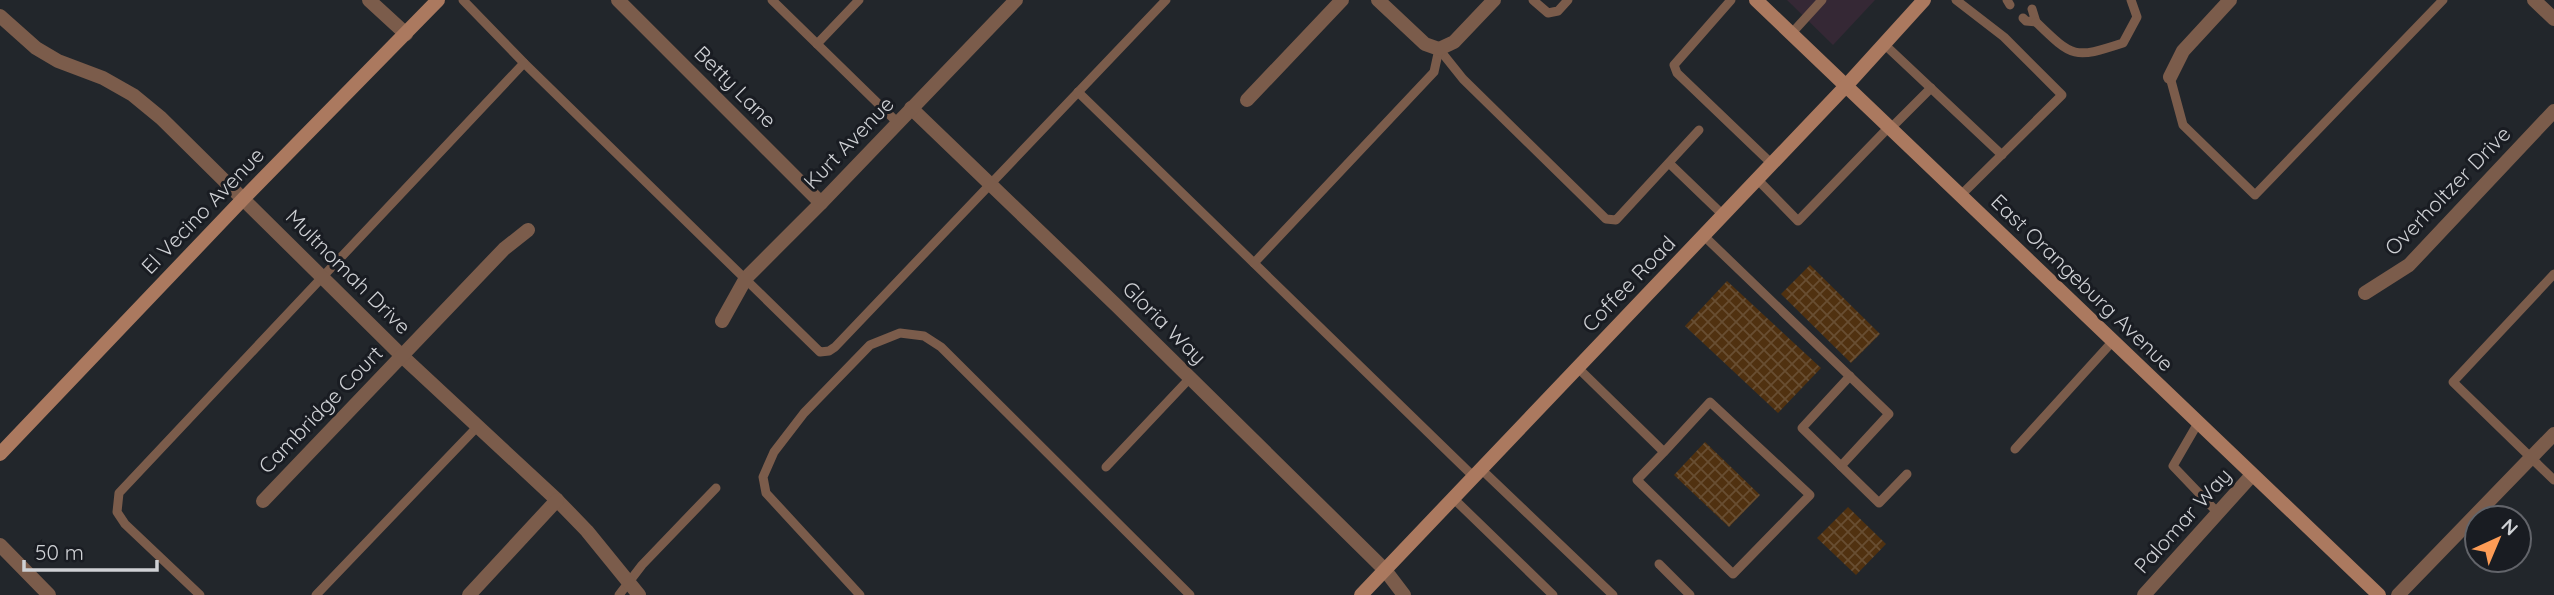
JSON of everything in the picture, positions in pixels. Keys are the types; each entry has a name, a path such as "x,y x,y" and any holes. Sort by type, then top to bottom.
{"street":[{"path":"369,0 406,34"},
{"name":"El Vecino Avenue","path":"0,454 244,198 438,0"},
{"name":"Betty Lane","path":"618,0 821,203"},
{"name":"Kurt Avenue","path":"722,321 747,278 1016,0"},
{"path":"1247,100 1342,0"},
{"path":"1378,0 1425,44 1439,49 1454,42 1494,0"},
{"name":"East Orangeburg Avenue","path":"1756,0 2379,595"},
{"name":"Coffee Road","path":"1361,595 1845,87 1924,0"},
{"path":"2170,77 2183,51 2230,0"},
{"path":"2534,0 2554,19"},
{"name":"Multnomah Drive","path":"0,16 47,55 103,78 133,95 161,118 402,356 557,500 587,531 629,592"},
{"name":"Gloria Way","path":"911,108 1385,570 1404,595"},
{"name":"Overholtzer Drive","path":"2365,293 2409,265 2554,111"},
{"name":"Cambridge Court","path":"263,501 504,249 528,230"},
{"path":"2398,595 2554,434"},
{"name":"Palomar Way","path":"2144,595 2252,475"},
{"path":"469,595 557,500"},
{"path":"0,545 49,595"}],"lane":[{"path":"463,0 820,352 829,351 1166,0"},
{"path":"772,0 898,123"},
{"path":"817,44 859,0"},
{"path":"1533,0 1548,13 1558,11 1568,0"},
{"path":"1731,0 1674,65 1677,73 1772,164"},
{"path":"1791,34 1822,0"},
{"path":"1956,0 2004,37 2062,95 1960,196"},
{"path":"2032,9 2036,22 2062,47 2080,54 2123,43 2137,17 2131,0"},
{"path":"2170,77 2183,125 2255,195 2443,0"},
{"path":"2023,18 2036,22"},
{"path":"1884,44 2002,155"},
{"path":"1254,263 1434,72 1439,49"},
{"path":"1439,49 1463,79 1606,219 1616,220 1699,130"},
{"path":"200,595 125,524 117,512 119,493 524,63"},
{"path":"1757,180 1798,221 1931,88"},
{"path":"1078,92 1254,263 1613,595"},
{"path":"1669,163 1723,215"},
{"path":"1704,236 1889,414 1841,466"},
{"path":"2554,274 2453,382 2554,480"},
{"path":"860,595 766,493 763,477 774,452 804,413 870,345 900,333 924,336 941,347 1190,595"},
{"path":"2015,449 2113,341"},
{"path":"1578,368 1664,452"},
{"path":"1850,376 1802,428 1880,503 1907,474"},
{"path":"1106,467 1190,378"},
{"path":"1710,402 1810,495 1733,573 1637,480 1664,452 1710,402"},
{"path":"2198,423 2173,466 2218,513"},
{"path":"316,595 478,426"},
{"path":"629,592 642,565 716,488"},
{"path":"1454,499 1553,595"},
{"path":"1659,564 1690,595"}],"shaded area":[{"path":"1787,0 1875,0 1833,45"}],"building":[{"path":"1810,265 1880,334 1851,363 1781,294"},
{"path":"1727,281 1821,368 1778,413 1685,326"},
{"path":"1705,442 1760,495 1729,527 1674,475"},
{"path":"1848,507 1886,544 1856,575 1817,538"}]}
